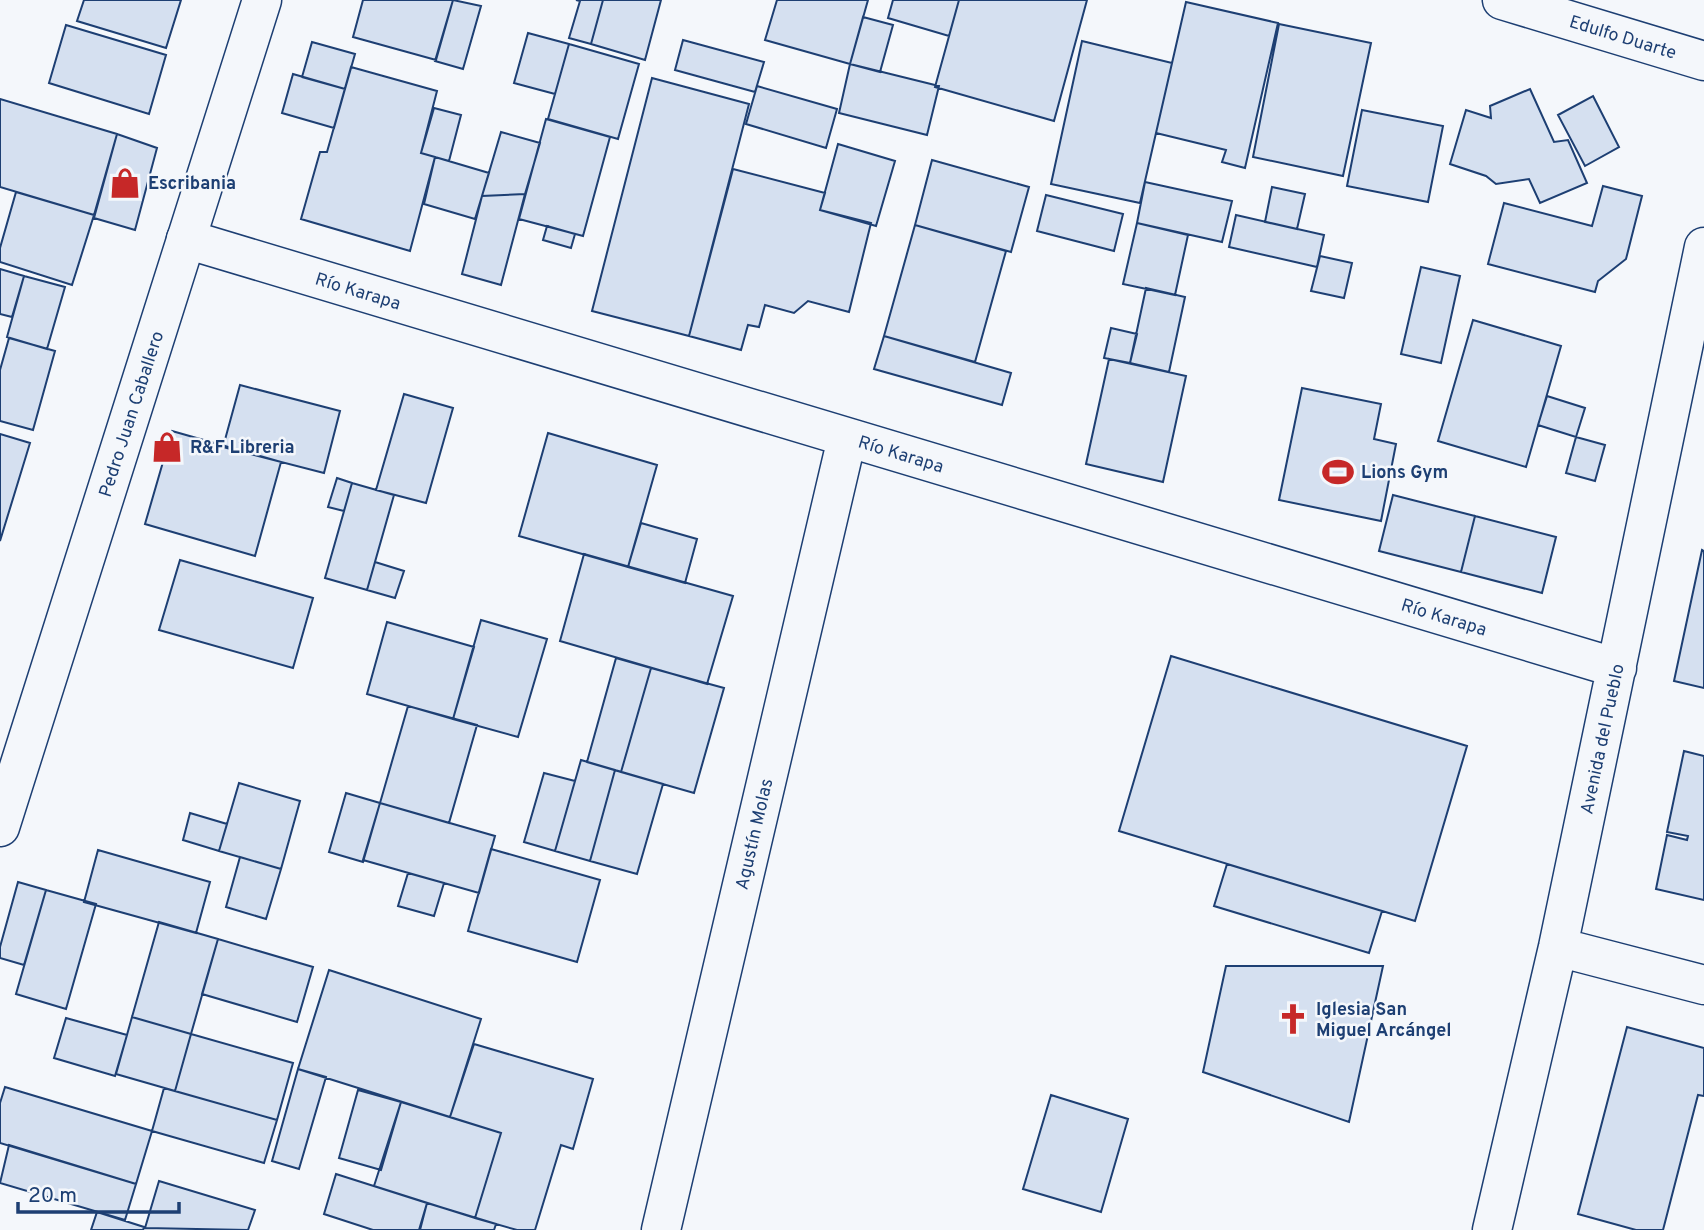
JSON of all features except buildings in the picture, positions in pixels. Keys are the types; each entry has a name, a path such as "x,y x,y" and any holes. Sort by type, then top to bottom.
{"street":[{"name":"Pedro Juan Caballero","path":"0,827 262,0"},
{"name":"Edulfo Duarte","path":"1503,0 1704,61"},
{"name":"Río Karapa","path":"186,239 1617,668"},
{"name":"Avenida del Pueblo","path":"1492,1230 1558,947 1699,296 1704,247"},
{"name":"Agustín Molas","path":"662,1230 847,438"},
{"path":"1558,947 1704,985"}],"place":[{"name":"Escribania","path":"125,183"},
{"name":"R&F Libreria","path":"167,447"},
{"name":"Lions Gym","path":"1338,472"},
{"name":"Iglesia San Miguel Arcángel","path":"1293,1019"}]}
